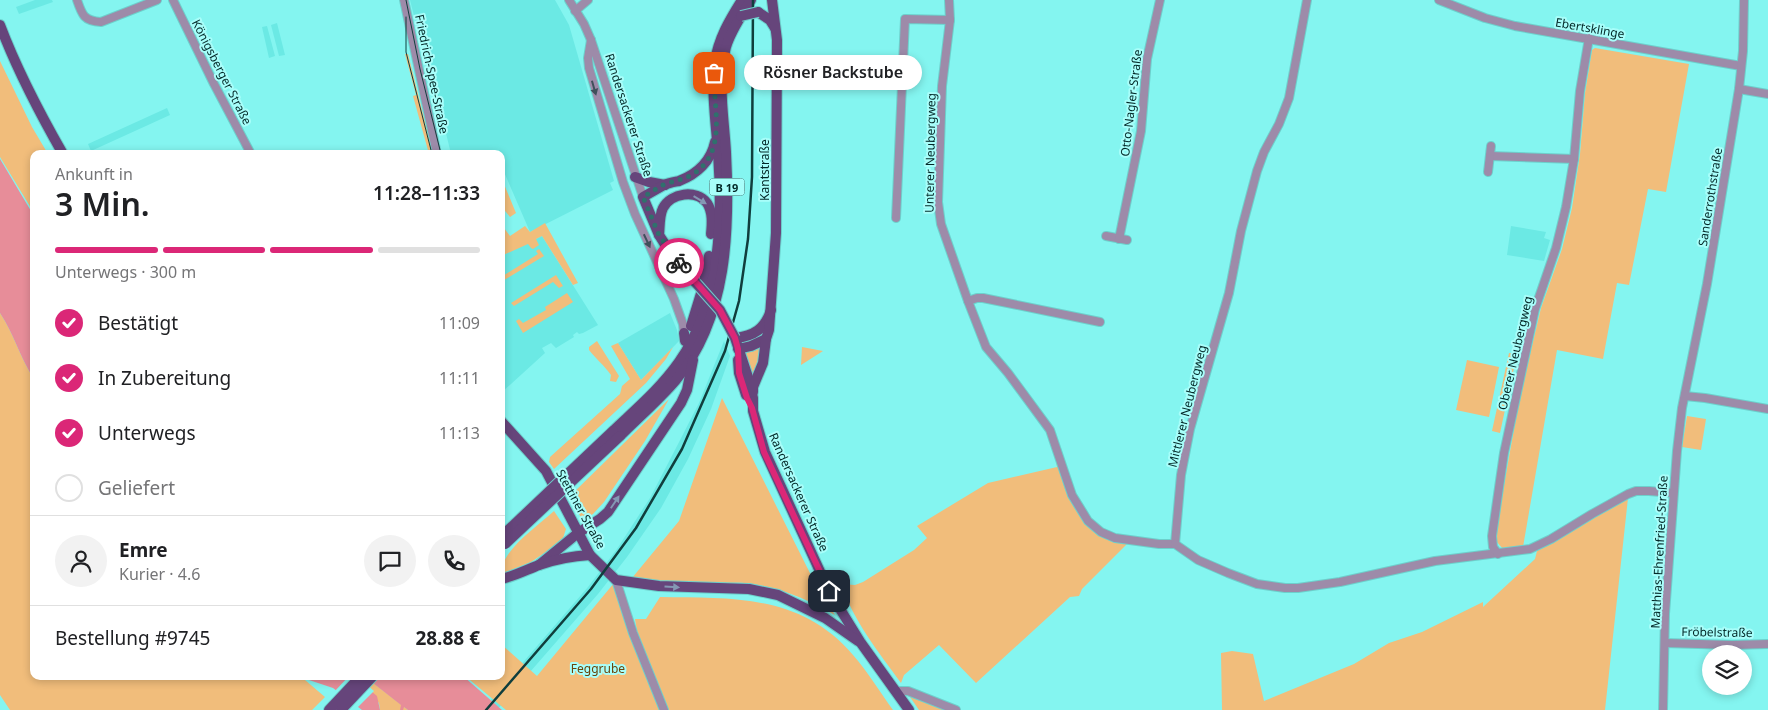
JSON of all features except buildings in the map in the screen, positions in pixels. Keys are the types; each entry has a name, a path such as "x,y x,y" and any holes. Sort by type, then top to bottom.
{"main road":[{"name":"B 19","path":"505,543 616,433 654,392 688,349 703,315 713,278 717,248 720,198 714,84 715,62 728,23 751,0"},
{"name":"Kantstraße","path":"753,403 753,387 765,355 766,339 769,330 776,233 776,30 772,0"},
{"name":"B 19","path":"505,533 616,433 658,400 676,380 695,353 707,327 720,286 724,252 727,186 721,86 726,46 740,11"},
{"path":"740,11 758,12 770,20 776,30"},
{"path":"0,25 14,61 62,150"},
{"path":"643,197 665,185 680,180 700,168 712,153 717,134"},
{"path":"635,177 665,185"},
{"path":"659,235 661,213 669,201 683,194 701,198 707,204 711,212 712,224 708,262 696,315 685,337 679,362"},
{"name":"Randersackerer Straße","path":"643,197 659,235 668,249 720,310 735,338 748,374 764,452 829,591 861,643 909,710"},
{"name":"Kantstraße","path":"735,338 749,336 757,332 764,326 771,310"},
{"path":"738,349 751,346 766,339"},
{"path":"539,565 578,533 608,512 681,403 687,390 695,353"},
{"name":"Stettiner Straße","path":"505,425 546,471 590,555 620,581"},
{"path":"505,578 571,556 590,555"},
{"path":"620,581 659,586 750,589 778,595 825,618 861,643"},
{"path":"329,710 358,680"},
{"path":"341,710 369,680"}],"street":[{"path":"77,0 85,17 92,22 101,22 157,0"},
{"name":"Königsberger Straße","path":"173,0 249,150"},
{"name":"Friedrich-Spee-Straße","path":"404,0 437,150"},
{"name":"Randersackerer Straße","path":"569,0 591,40 643,197"},
{"path":"575,10 588,0"},
{"name":"Unterer Neubergweg","path":"948,0 950,20 942,86 938,202 941,224 986,347 1008,373 1050,430 1072,495 1088,521 1101,532 1115,538 1175,544"},
{"name":"Otto-Nagler-Straße","path":"1106,236 1123,239 1140,140 1147,59 1160,0"},
{"name":"Mittlerer Neubergweg","path":"1175,544 1181,475 1190,429 1230,293 1241,232 1257,172 1264,152 1279,124 1289,98 1307,0"},
{"name":"Ebertsklinge","path":"1440,0 1489,19 1540,31 1589,38 1741,66"},
{"name":"Sanderrothstraße","path":"1685,396 1704,301 1739,89 1744,0"},
{"path":"896,218 905,19 950,20"},
{"name":"Oberer Neubergweg","path":"1498,554 1493,547 1492,536 1504,453 1535,309 1556,248 1566,207 1574,159 1580,91 1589,38"},
{"name":"Randersackerer Straße","path":"591,40 588,58 589,68 617,166 635,214 674,299 683,324 685,337"},
{"path":"1739,89 1768,94"},
{"path":"1488,172 1491,146"},
{"path":"1490,156 1574,159"},
{"path":"968,302 983,298 1100,322"},
{"path":"1685,396 1768,410"},
{"name":"Matthias-Ehrenfried-Straße","path":"1662,710 1676,451 1685,396"},
{"path":"1175,544 1198,560 1228,573 1257,584 1285,588 1340,582 1435,561 1530,549 1551,539 1628,494 1649,491 1673,493"},
{"path":"620,581 632,633 664,710"},
{"name":"Fröbelstraße","path":"1665,642 1732,645 1768,644"},
{"path":"896,691 908,690 956,710"}],"shaded area":[{"path":"35,0 52,0 53,2 19,14 16,7"},
{"path":"410,0 555,0 569,25 614,181 610,183 613,190 530,232 505,174 505,150 450,150 445,129 443,129"},
{"path":"277,23 285,55 279,56 271,25"},
{"path":"267,26 275,56 269,58 262,27"},
{"path":"167,108 170,115 93,150 91,150 88,144"},
{"path":"0,159 30,209 30,372 0,313"},
{"path":"1511,226 1546,232 1544,238 1550,240 1544,261 1507,255"},
{"path":"542,236 598,325 583,333 579,334 577,332 573,335 574,337 556,348 551,343 542,348 545,353 505,389 505,254"},
{"path":"670,313 679,341 641,380 618,343"},
{"path":"724,341 730,356 711,409 688,459 661,508 627,557 598,594 497,710 482,710 588,587 617,549 650,498 677,446 699,403"},
{"path":"309,680 358,680 377,696 380,710 362,710 333,688"},
{"path":"369,680 468,680 502,710 408,710 404,707 403,710 400,710 401,705"}],"green space":[{"path":"1595,48 1689,64 1666,192 1648,189 1629,285 1617,283 1603,359 1557,350 1523,547 1503,549 1496,541 1496,530 1519,401 1541,308 1562,249 1572,208 1580,154 1585,93 1592,50"},
{"path":"405,54 408,54 432,150 428,150 413,96 416,95"},
{"path":"0,61 32,127 46,150 30,150 30,206 0,157"},
{"path":"505,187 516,213 510,217 505,211"},
{"path":"545,223 578,283 573,285 542,236 536,239 539,245 533,249 528,244 505,254 505,229 510,236 525,226 530,232"},
{"path":"539,249 544,256 505,280 505,275 538,254 536,251"},
{"path":"556,275 563,286 559,288 553,282 514,306 511,303"},
{"path":"567,293 573,302 523,333 516,321 519,319 523,323 546,310 545,307"},
{"path":"0,313 30,372 30,680 305,680 325,697 312,710 10,710 0,695"},
{"path":"597,341 619,376 616,382 610,381 611,375 589,350 589,347"},
{"path":"618,343 641,380 673,347 666,359 646,383 554,469 549,462 550,457 620,394 622,386 630,379 611,346"},
{"path":"761,345 763,353 752,377 744,352"},
{"path":"802,347 823,351 801,365"},
{"path":"1509,353 1517,354 1500,433 1492,431"},
{"path":"1467,360 1499,367 1489,417 1456,410"},
{"path":"722,398 820,593 835,615 792,594 769,587 741,583 681,583 632,578 679,521"},
{"path":"669,399 645,441 604,502 593,514 588,517 581,517 568,498"},
{"path":"1687,416 1706,419 1701,450 1682,447"},
{"path":"1060,458 1072,495 1095,528 1128,540 1127,544 1082,589 1079,596 1070,597 976,683 939,645 904,675 901,683 860,624 841,584 855,585 863,582 914,550 927,538 917,526 988,483 1057,467 1056,460"},
{"path":"1628,498 1605,710 1222,710 1221,653 1232,651 1253,654 1264,701 1354,664 1389,643 1422,632 1483,602 1483,607 1535,559 1537,551"},
{"path":"554,511 566,529 562,541 531,562 505,572 507,556"},
{"name":"Feggrube","path":"614,583 662,710 506,710 470,680 505,680 505,648 537,676"},
{"path":"660,597 739,600 788,610 811,620 833,635 853,655 893,710 666,710 639,643 635,619 646,619"},
{"path":"357,680 369,680 408,710 380,710 379,703"},
{"path":"908,694 946,710 919,710"}],"pier":[{"path":"345,680 362,680 374,691 356,709 334,692"}],"tram line":[{"path":"406,0 420,69 440,150"},
{"path":"406,17 406,52 431,150"}],"railway":[{"path":"486,710 591,589 636,528 682,449 725,351 739,301 748,239 752,177 753,0"}],"way so far":[{"path":"679,263 659,235 643,197 665,185 693,174 708,160 717,134 714,73"}],"place":[{"name":"Rösner Backstube","path":"714,73"}],"route":[{"path":"679,263 720,310 735,338 738,349 739,373 752,408 764,452 829,591"}]}
